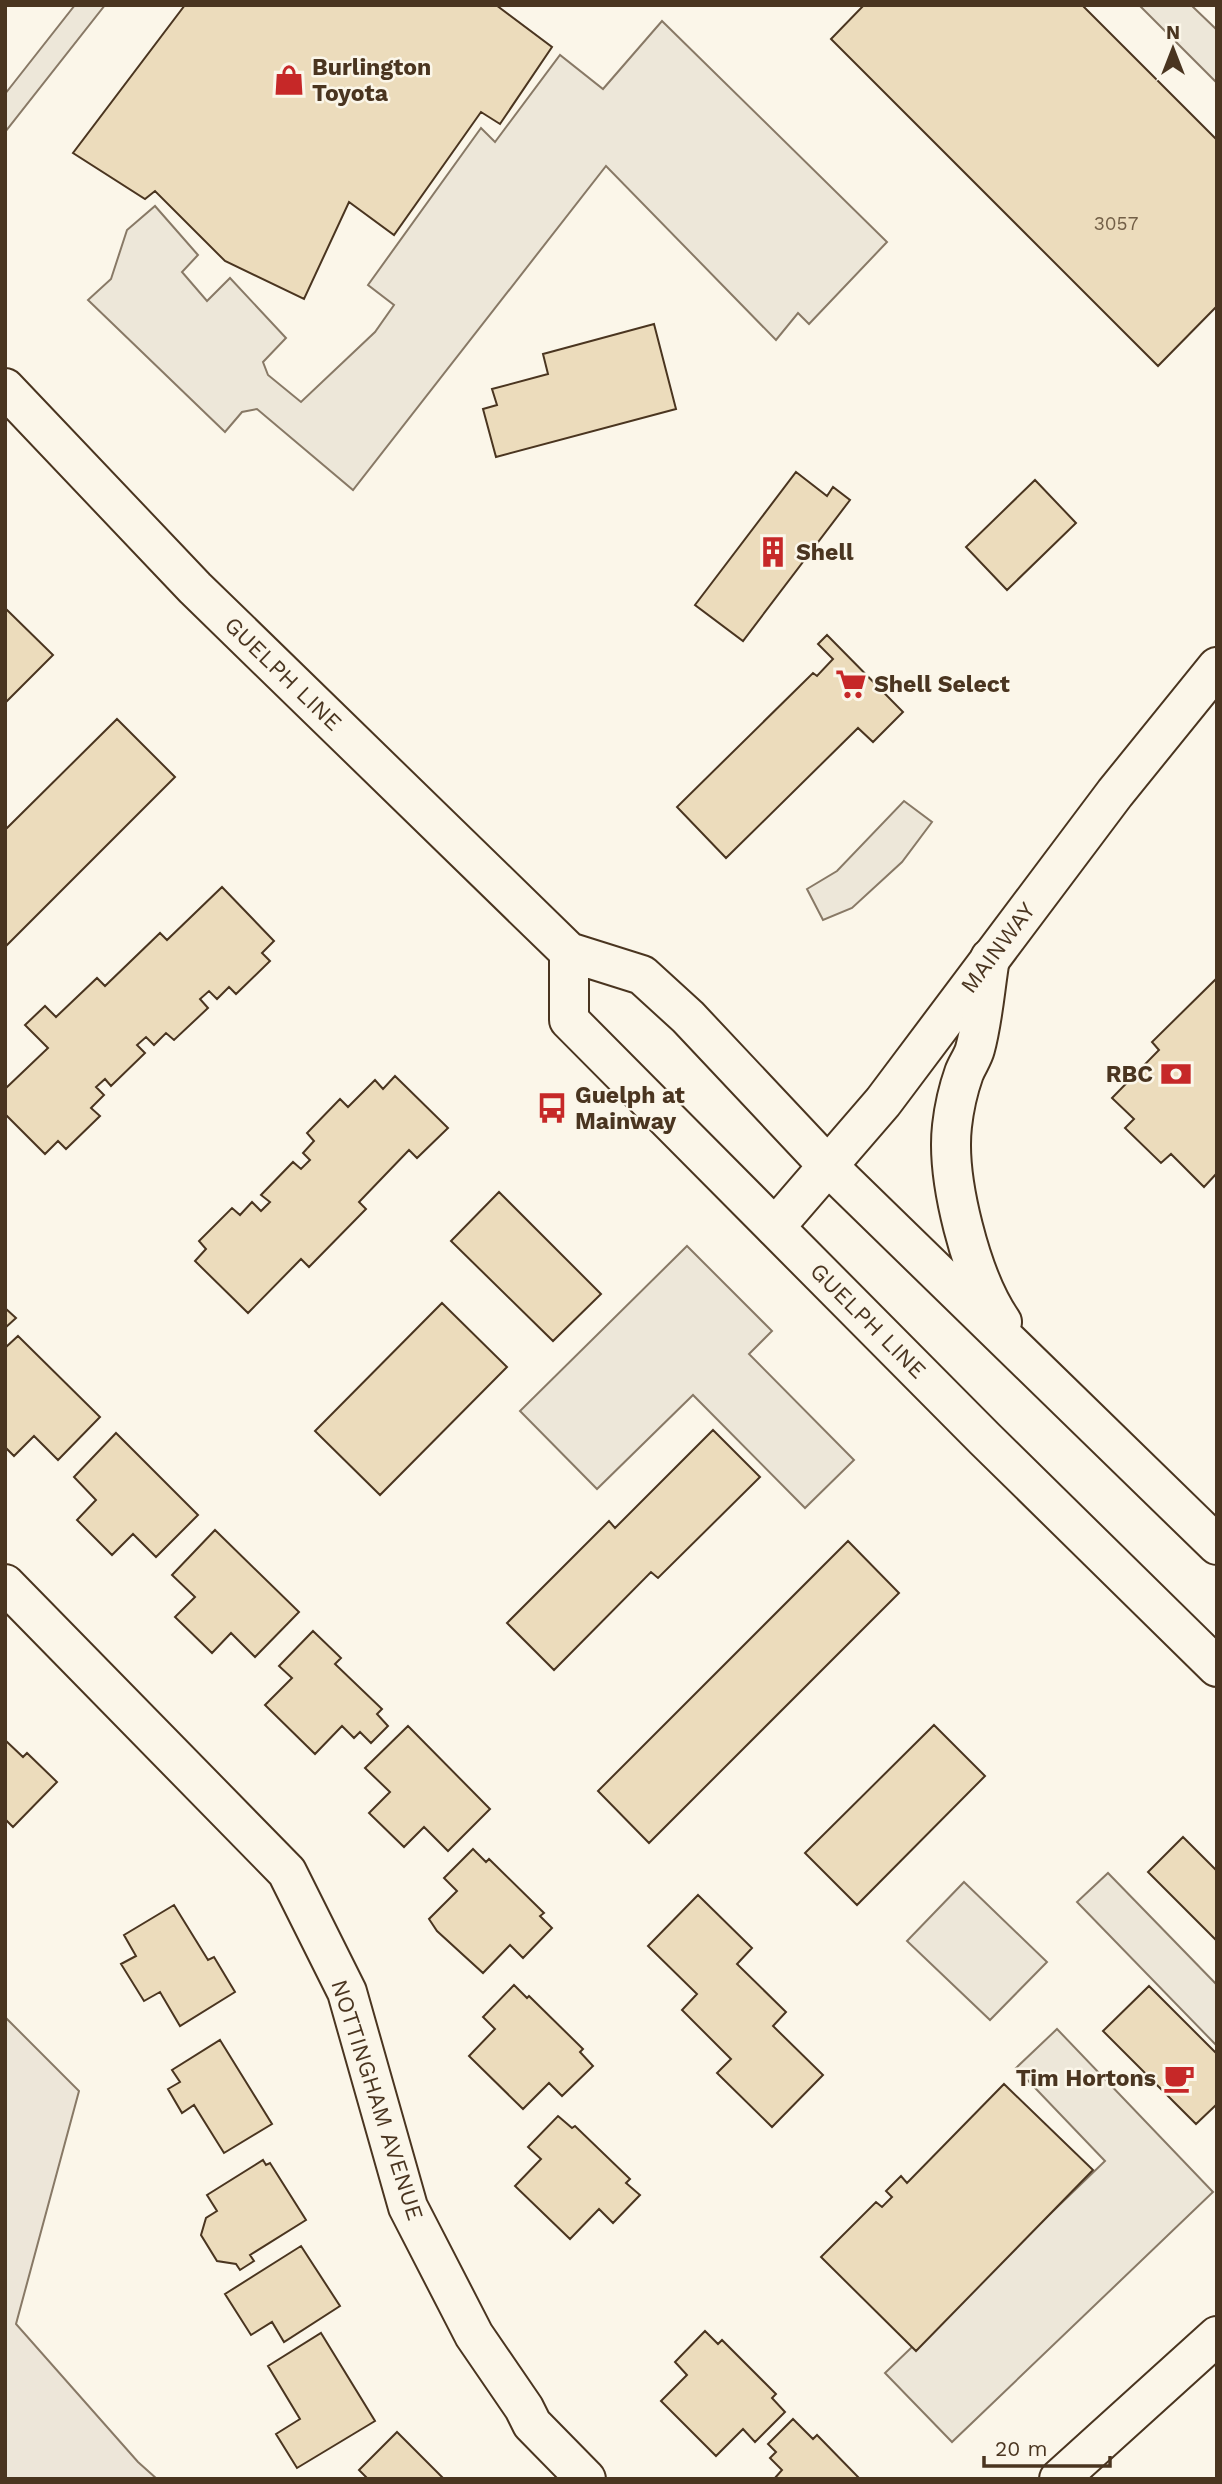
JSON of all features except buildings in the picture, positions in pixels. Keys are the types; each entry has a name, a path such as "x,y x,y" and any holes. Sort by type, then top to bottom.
{"main road":[{"name":"GUELPH LINE","path":"5,388 187,579 569,952 642,975 688,1017 829,1167 1217,1545"},
{"name":"MAINWAY","path":"775,1227 891,1092 1115,793 1217,667"},
{"name":"GUELPH LINE","path":"569,952 569,1020 1217,1667"},
{"path":"990,958 975,1049 964,1074 951,1129 956,1188 979,1278 999,1318 1038,1371"},
{"name":"NOTTINGHAM AVENUE","path":"5,1584 287,1871 346,1992 408,2207 474,2335 532,2424 586,2479"},
{"path":"1059,2479 1088,2464 1217,2336"}],"shaded area":[{"path":"75,5 105,5 5,132 5,94"},
{"path":"1139,5 1191,5 1217,30 1217,83"},
{"path":"662,21 887,242 809,324 798,313 776,340 606,166 353,490 257,409 242,412 225,432 88,300 111,279 127,230 155,206 198,255 182,272 207,301 230,278 286,338 263,362 268,375 301,402 375,332 394,305 368,285 481,128 495,142 560,55 603,89"},
{"path":"904,801 932,822 902,862 852,908 823,920 807,889 837,871"},
{"path":"687,1246 772,1331 749,1354 854,1460 805,1508 693,1395 597,1489 520,1411"},
{"path":"1108,1873 1217,1985 1217,2046 1077,1902"},
{"path":"964,1882 1047,1962 990,2020 907,1941"},
{"path":"5,2017 79,2091 16,2324 138,2462 157,2479 5,2479"},
{"path":"1057,2029 1213,2192 952,2442 885,2373 1105,2161 1016,2068"}],"place":[{"name":"Burlington Toyota","path":"289,80"},
{"name":"Shell","path":"773,552"},
{"name":"Shell Select","path":"851,684"},
{"name":"RBC","path":"1176,1074"},
{"name":"Guelph at Mainway","path":"552,1108"},
{"name":"Tim Hortons","path":"1179,2078"}]}
